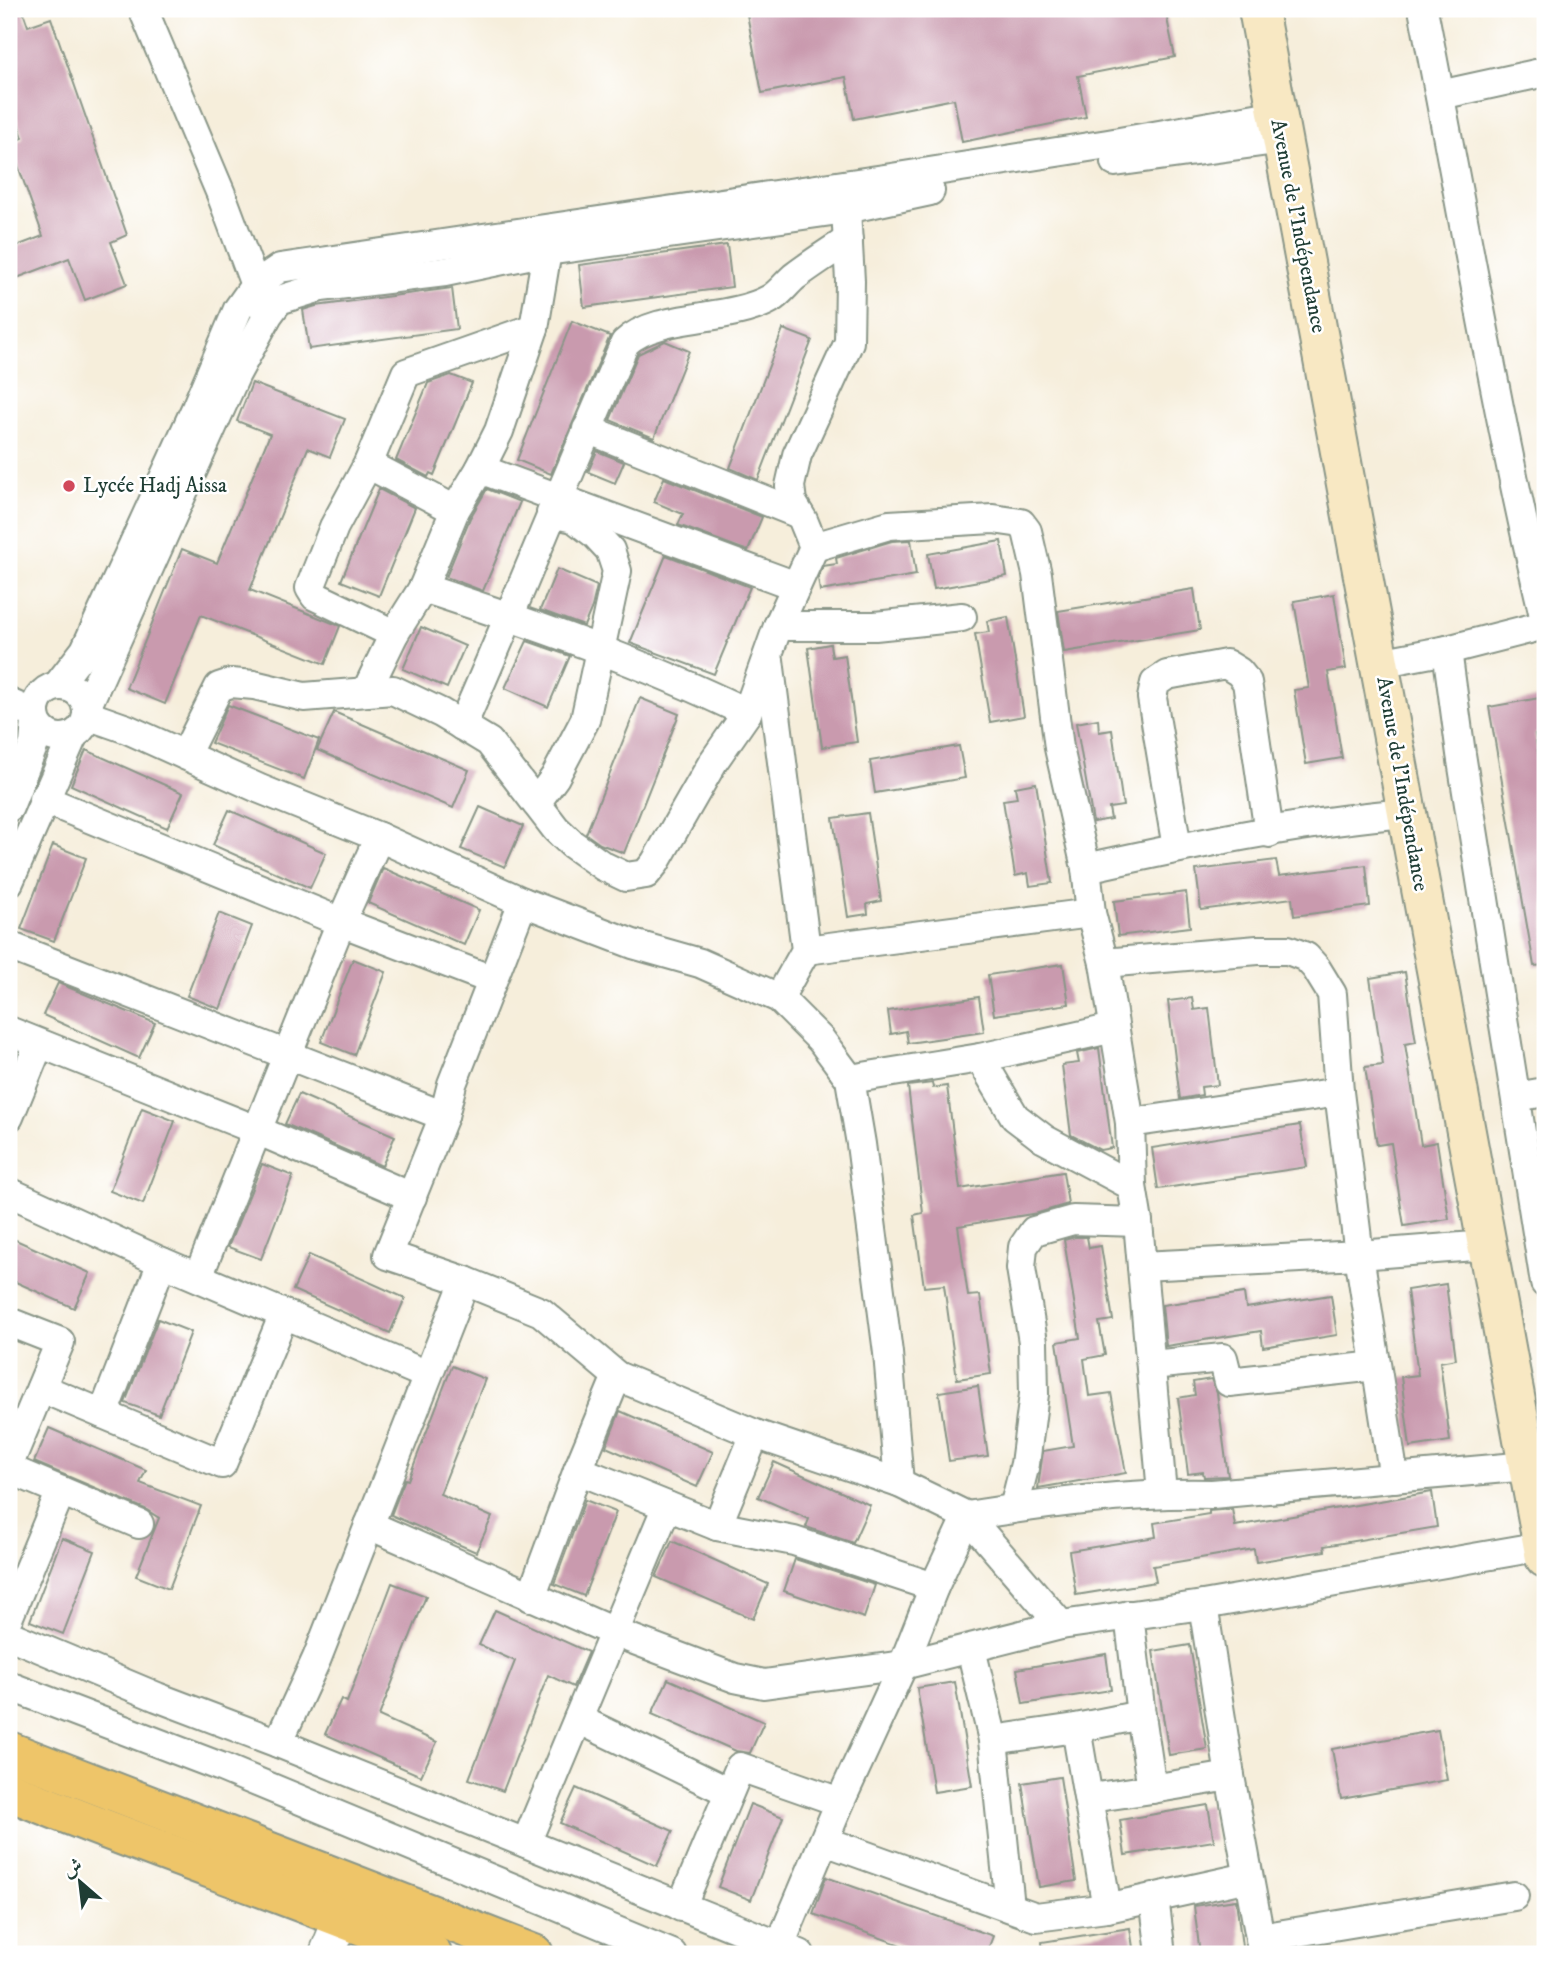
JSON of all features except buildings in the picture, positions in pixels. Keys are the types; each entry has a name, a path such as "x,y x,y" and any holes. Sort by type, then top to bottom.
{"highway":[{"path":"9,1751 534,1954"},
{"path":"9,1791 342,1917 432,1954"}],"main road":[{"name":"Avenue de l'Indépendance","path":"1258,9 1544,1550"}],"street":[{"path":"143,9 221,194 255,285 260,330"},
{"path":"1379,663 1447,650 1545,622 1520,514 1423,9"},
{"path":"1440,95 1545,72"},
{"path":"9,807 34,744 38,699 43,693 57,686 85,650 190,420 229,326 255,285 280,268 1108,144 1280,126"},
{"path":"9,882 43,799 82,719 236,374 279,300 321,288 445,272 547,251 846,209 895,197 1280,126"},
{"path":"814,547 792,502 790,486 797,455 849,342 850,281 846,209"},
{"path":"462,726 625,343 635,333 741,311 771,298 792,279 848,240"},
{"path":"366,692 394,634 423,588 455,510 499,431 534,328 547,251"},
{"path":"394,634 314,596 310,588 334,527 368,464 406,373 534,328"},
{"path":"587,429 799,514"},
{"path":"368,464 455,510"},
{"path":"480,468 574,518 610,550 617,571 585,720 555,777 536,803"},
{"path":"554,505 796,586"},
{"path":"185,755 219,687 231,683 304,696 393,690 441,713 489,742 555,829 572,844 603,866 626,877 646,874 713,762 747,713 778,626 814,547 889,524 993,519 1021,523 1027,531 1037,574 1059,748 1086,868 1091,913 1104,963 1130,1123 1132,1186 1138,1222 1162,1493"},
{"path":"423,588 687,683 747,713"},
{"path":"778,626 875,626 962,617"},
{"path":"1447,650 1545,1283"},
{"path":"769,655 806,950 779,998"},
{"path":"1177,848 1153,698 1155,683 1167,674 1226,664 1239,672 1247,682 1269,833"},
{"path":"9,702 35,718 48,735 65,738 82,719 79,692 65,686 57,686"},
{"path":"82,719 127,729 523,902 632,944 701,963 779,998 821,1040 850,1079 888,1353 899,1483"},
{"path":"43,799 341,922 492,980"},
{"path":"1086,868 1177,848 1369,816 1407,813"},
{"path":"198,1278 341,922 379,838"},
{"path":"523,902 452,1084 444,1116 388,1255 465,1281 541,1312 617,1376 755,1434 899,1483 967,1516 1061,1625"},
{"path":"806,950 1091,913"},
{"path":"9,946 444,1116"},
{"path":"1104,963 1258,950 1288,950 1306,957 1332,994 1339,1092 1359,1255 1394,1478"},
{"path":"850,1079 980,1058 1115,1028"},
{"path":"9,1031 259,1131 412,1197"},
{"path":"9,1117 39,1044"},
{"path":"980,1058 1015,1117 1044,1139 1132,1186"},
{"path":"1130,1123 1339,1092"},
{"path":"1517,1097 1545,1093"},
{"path":"9,1192 198,1278 427,1375"},
{"path":"1014,1508 1025,1464 1034,1394 1032,1342 1021,1268 1023,1247 1034,1231 1073,1220 1138,1222"},
{"path":"1142,1266 1359,1255 1487,1245"},
{"path":"103,1414 162,1262"},
{"path":"278,1743 317,1658 465,1281"},
{"path":"41,1388 222,1464 284,1314"},
{"path":"9,1322 60,1342 9,1466 139,1524"},
{"path":"1151,1365 1223,1358 1230,1382 1376,1366"},
{"path":"531,1597 578,1470 617,1376"},
{"path":"717,1527 755,1434"},
{"path":"967,1516 1014,1508 1162,1493 1212,1494 1528,1466"},
{"path":"578,1470 717,1527 794,1541 934,1587"},
{"path":"9,1616 61,1491"},
{"path":"526,1843 667,1506"},
{"path":"9,1635 157,1697 278,1743 790,1950 840,1802 967,1516"},
{"path":"369,1525 615,1633 735,1678 764,1684 903,1665 1061,1625 1544,1550"},
{"path":"1203,1605 1261,1946 1514,1896"},
{"path":"1129,1615 1152,1789"},
{"path":"971,1649 993,1740 1010,1907"},
{"path":"9,1686 221,1767 672,1954"},
{"path":"993,1740 1141,1715"},
{"path":"578,1719 729,1792"},
{"path":"1076,1728 1107,1908"},
{"path":"681,1907 740,1767 840,1802"},
{"path":"1090,1798 1230,1776"},
{"path":"825,1841 1036,1917 1107,1908 1248,1877"},
{"path":"1154,1897 1161,1954"},
{"path":"327,1954 342,1917"}],"place":[{"name":"Lycée Hadj Aissa","path":"69,486"}]}
